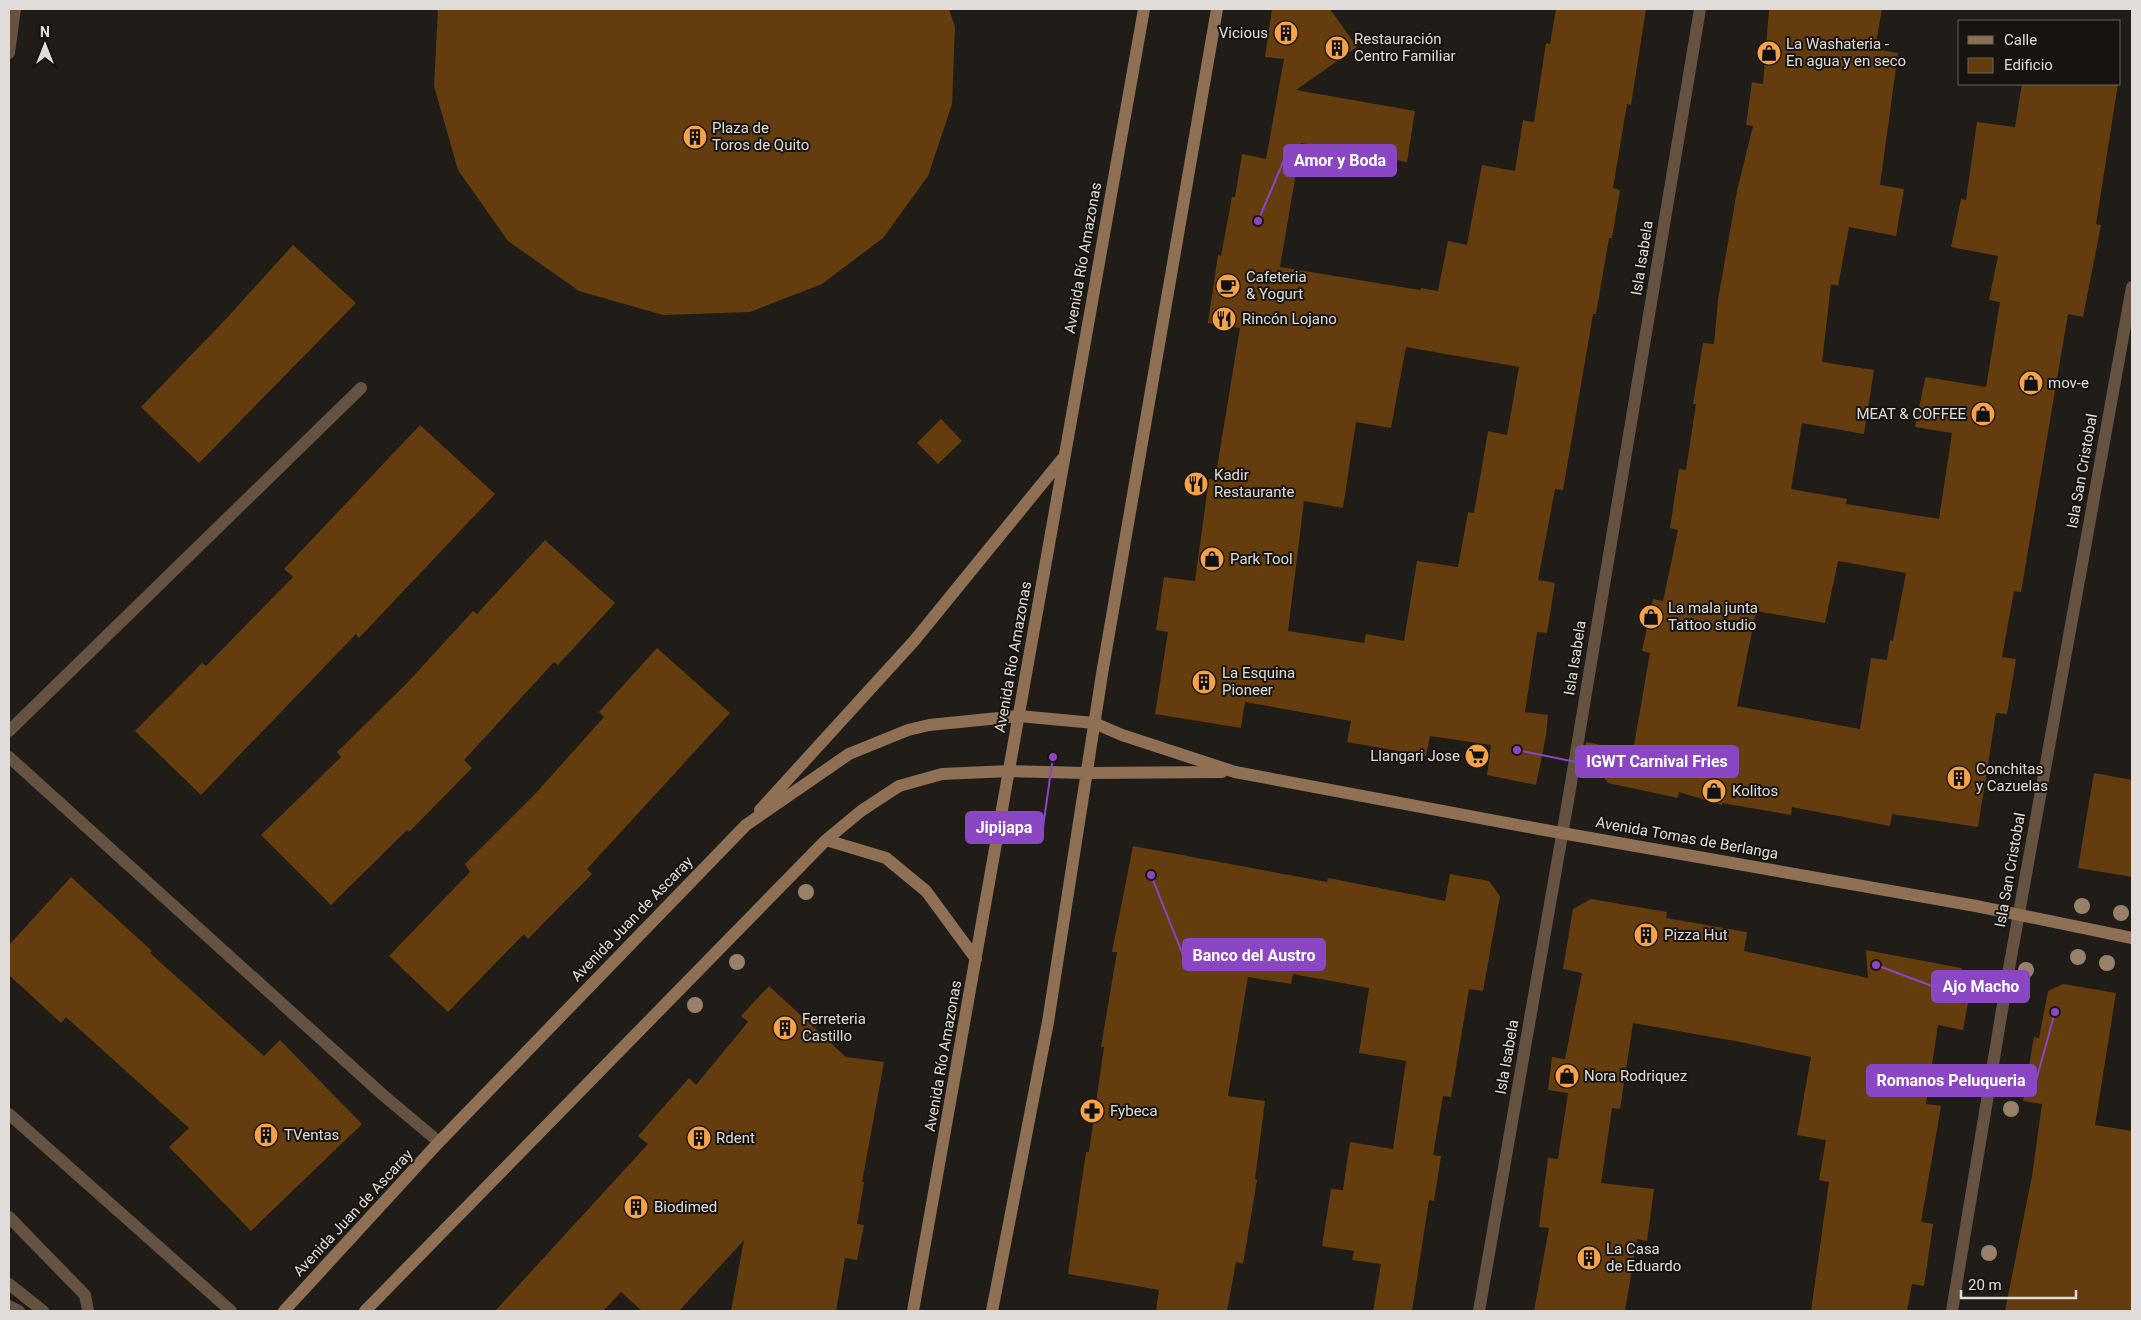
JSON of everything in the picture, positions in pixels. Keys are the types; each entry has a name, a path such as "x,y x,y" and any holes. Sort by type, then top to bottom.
{"main road":[{"name":"Avenida Río Amazonas","path":"913,1311 1144,9"},
{"path":"992,1311 1048,1022 1085,773 1217,9"},
{"path":"746,825 847,712 914,641 1065,456"},
{"name":"Avenida Juan de Ascaray","path":"284,1311 439,1142 746,825 848,754 908,730 960,721 1019,716 1094,723"},
{"name":"Avenida Tomas de Berlanga","path":"1094,723 1122,735 1235,772 1562,833 1976,906 2132,938"},
{"path":"365,1311 826,840 861,811 899,786 942,774 1009,771 1085,773"},
{"name":"Avenida Tomas de Berlanga","path":"1085,773 1235,772"},
{"path":"826,840 886,858 926,891 976,959"}],"street":[{"path":"9,54 15,9"},
{"name":"Isla Isabela","path":"1479,1311 1562,833 1700,9"},
{"name":"Isla San Cristobal","path":"1952,1311 2019,916 2132,287"},
{"path":"9,731 361,388"},
{"path":"9,757 383,1095 439,1142"},
{"path":"9,1114 231,1311"},
{"path":"9,1217 85,1295 88,1311"},
{"path":"9,1284 42,1311"},
{"path":"9,1306 19,1311"}],"building":[{"name":"Plaza de Toros de Quito","path":"438,9 949,9 955,27 952,104 928,176 883,238 822,284 750,312 663,315 579,291 508,241 458,170 434,86"},
{"path":"1272,9 1330,9 1357,47 1296,90 1415,111 1407,162 1301,143 1280,267 1420,290 1421,288 1438,291 1448,241 1467,245 1482,165 1515,171 1523,120 1534,122 1546,43 1550,44 1556,9 1646,9 1631,105 1627,104 1613,188 1620,190 1612,238 1609,238 1596,314 1593,314 1563,490 1555,489 1538,580 1555,583 1547,633 1537,632 1525,712 1548,715 1546,736 1536,785 1487,775 1491,745 1430,736 1426,756 1347,742 1351,721 1245,702 1241,728 1155,714 1168,632 1156,630 1164,577 1195,581 1209,479 1215,480 1240,328 1208,323 1218,255 1221,256 1232,197 1235,197 1242,154 1266,159 1284,59 1265,57","holes":["1406,347 1519,367 1507,435 1488,431 1474,513 1468,512 1458,567 1417,561 1404,641 1366,634 1364,643 1288,631 1304,501 1343,508 1356,422 1391,428"]},
{"path":"1769,9 1882,9 1875,49 1898,53 1880,185 1904,189 1896,236 1849,227 1838,286 1831,284 1822,362 1874,370 1864,434 1802,423 1791,489 1847,499 1846,504 1939,519 1952,433 1915,427 1925,379 1926,377 1986,387 2000,302 1989,300 1998,256 1951,247 1961,199 1966,200 1977,122 2015,127 2022,85 2118,85 2096,224 2101,225 2083,317 2068,314 2021,592 2014,591 2002,657 2016,659 2007,714 1996,713 1978,827 1892,814 1890,826 1792,807 1791,815 1722,803 1722,805 1679,792 1678,798 1608,783 1584,752 1586,742 1633,751 1650,653 1642,651 1653,599 1663,601 1678,530 1670,528 1679,469 1686,470 1696,404 1693,404 1703,343 1714,344 1718,300 1737,191 1753,126 1746,125 1752,82 1763,84","holes":["1838,561 1906,573 1893,641 1890,640 1887,660 1871,658 1860,729 1737,706 1756,611 1825,623"]},
{"path":"293,245 356,303 199,463 141,407 225,320"},
{"path":"941,419 962,441 938,464 917,443"},
{"path":"420,425 495,494 359,638 356,634 201,795 135,731 202,663 206,666 293,577 284,569"},
{"path":"545,540 615,603 558,665 554,662 464,760 472,768 409,832 407,830 331,905 261,835 341,757 337,752 408,682 473,611 477,614"},
{"path":"657,648 730,713 587,869 592,874 528,939 524,934 448,1012 389,956 470,872 465,864 536,793 604,717 599,712"},
{"path":"2094,773 2132,780 2132,877 2078,868"},
{"path":"1133,846 1327,882 1328,878 1445,901 1450,874 1489,881 1500,896 1483,991 1469,989 1451,1097 1443,1096 1433,1155 1441,1156 1434,1201 1429,1200 1412,1311 1373,1311 1381,1264 1352,1260 1354,1251 1322,1246 1331,1189 1343,1190 1350,1142 1393,1149 1406,1061 1359,1053 1369,988 1293,974 1291,984 1248,977 1228,1096 1265,1101 1255,1179 1257,1180 1243,1264 1236,1262 1227,1311 1156,1311 1159,1290 1068,1274 1086,1152 1089,1152 1104,1047 1101,1047 1117,952 1112,952"},
{"path":"71,877 152,951 150,953 264,1056 280,1040 362,1124 251,1231 169,1147 189,1128 66,1017 61,1023 9,975 9,945"},
{"path":"1591,899 1667,912 1666,918 1747,932 1744,951 1868,978 1866,950 1961,968 1972,981 1963,1030 1938,1025 1926,1104 1941,1106 1921,1222 1933,1224 1924,1286 1912,1284 1907,1311 1811,1311 1829,1182 1819,1180 1826,1140 1797,1135 1811,1057 1633,1023 1620,1109 1612,1108 1601,1183 1654,1189 1647,1241 1637,1239 1625,1311 1534,1311 1549,1228 1539,1227 1548,1158 1558,1159 1568,1093 1548,1090 1552,1057 1565,1059 1582,973 1563,969 1573,909"},
{"path":"2063,984 2116,993 2095,1125 2132,1131 2132,1311 2005,1311 2032,1176 2042,1104 2023,1101 2034,1037 2039,1038 2048,991"},
{"path":"769,986 846,1057 884,1062 862,1182 864,1182 857,1224 864,1225 857,1260 845,1258 836,1311 731,1311 744,1240 679,1311 642,1311 621,1292 603,1311 495,1311 648,1144 638,1136 689,1078 696,1085 748,1022 741,1016"}],"place":[{"name":"Vicious","path":"1286,33"},
{"name":"Restauración Centro Familiar","path":"1337,48"},
{"name":"La Washateria - En agua y en seco","path":"1769,53"},
{"name":"Plaza de Toros de Quito","path":"695,137"},
{"name":"Amor y Boda","path":"1258,221"},
{"name":"Cafeteria & Yogurt","path":"1228,286"},
{"name":"Rincón Lojano","path":"1224,319"},
{"name":"mov-e","path":"2031,383"},
{"name":"MEAT & COFFEE","path":"1983,414"},
{"name":"Kadir Restaurante","path":"1196,484"},
{"name":"Park Tool","path":"1212,559"},
{"name":"La mala junta Tattoo studio","path":"1651,617"},
{"name":"La Esquina Pioneer","path":"1204,682"},
{"name":"IGWT Carnival Fries","path":"1517,750"},
{"name":"Llangari Jose","path":"1477,756"},
{"name":"Jipijapa","path":"1053,757"},
{"name":"Conchitas y Cazuelas","path":"1959,778"},
{"name":"Kolitos","path":"1714,791"},
{"name":"Banco del Austro","path":"1151,875"},
{"name":"Pizza Hut","path":"1646,935"},
{"name":"Ajo Macho","path":"1876,965"},
{"name":"Romanos Peluqueria","path":"2055,1012"},
{"name":"Ferreteria Castillo","path":"785,1028"},
{"name":"Nora Rodriquez","path":"1567,1076"},
{"name":"Fybeca","path":"1092,1111"},
{"name":"TVentas","path":"266,1135"},
{"name":"Rdent","path":"699,1138"},
{"name":"Biodimed","path":"636,1207"},
{"name":"La Casa de Eduardo","path":"1589,1258"}]}
